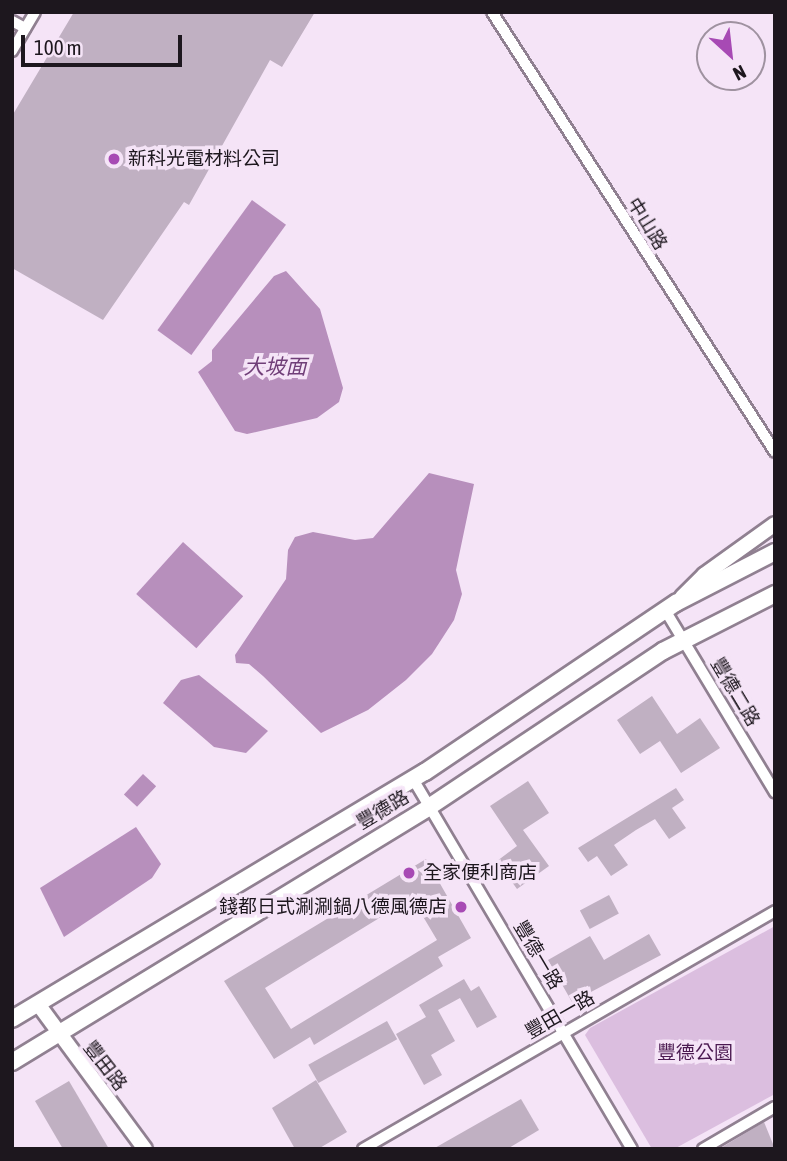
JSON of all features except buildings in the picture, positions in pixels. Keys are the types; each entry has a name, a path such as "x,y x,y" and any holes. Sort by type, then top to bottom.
{"main road":[{"name":"豐德路","path":"12,1019 413,779 671,606 775,552"},
{"name":"豐德路","path":"12,1062 429,807 599,691 682,641 775,594"}],"street":[{"path":"12,51 35,12"},
{"name":"中山路","path":"492,12 775,452"},
{"path":"12,20 26,28"},
{"path":"671,606 704,575 775,524"},
{"name":"豐德二路","path":"671,606 682,641 775,792"},
{"name":"豐德一路","path":"413,779 632,1149"},
{"name":"豐田一路","path":"363,1149 775,911"},
{"name":"豐田路","path":"38,1004 57,1035 145,1149"},
{"path":"703,1149 775,1107"}],"green space":[{"name":"豐德公園","path":"775,926 775,1094 674,1149 652,1149 585,1035 590,1028"}],"water":[{"name":"大坡面","path":"252,200 286,225 191,355 157,330"},
{"name":"大坡面","path":"286,271 320,309 343,388 339,402 317,418 247,434 235,431 198,372 212,361 212,350 274,276"},
{"path":"429,473 474,484 456,570 462,594 454,620 432,654 406,680 368,710 321,733 249,664 236,663 235,655 286,579 288,550 295,537 313,532 355,540 373,538"},
{"path":"183,542 243,596 196,648 136,594"},
{"path":"199,675 268,731 246,753 214,747 163,703 181,680"},
{"path":"143,774 156,786 137,807 124,794"},
{"path":"136,827 161,864 152,878 64,937 40,888"}],"place":[{"name":"新科光電材料公司","path":"114,159"},
{"name":"全家便利商店","path":"409,873"},
{"name":"錢都日式涮涮鍋八德風德店","path":"461,907"}]}
